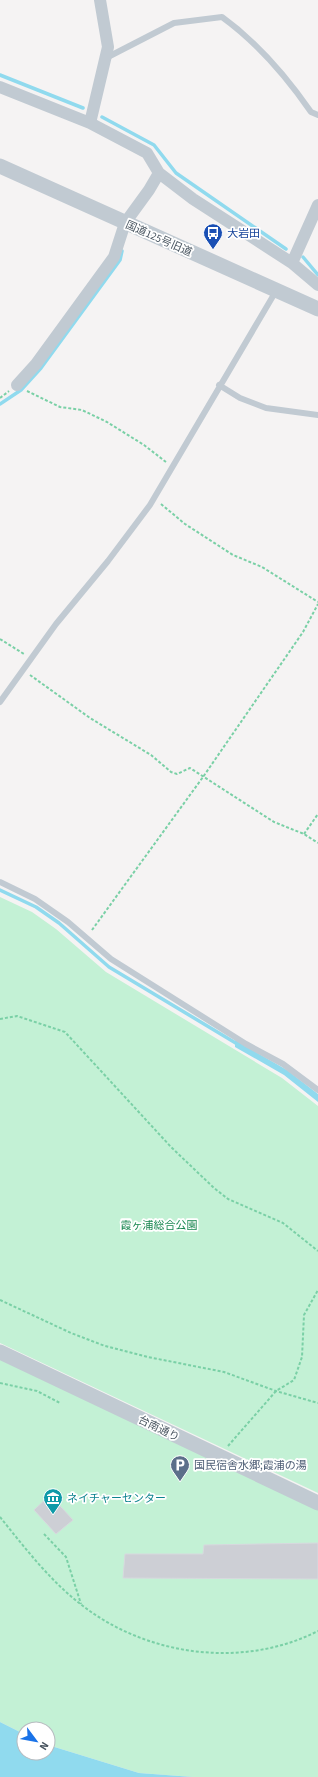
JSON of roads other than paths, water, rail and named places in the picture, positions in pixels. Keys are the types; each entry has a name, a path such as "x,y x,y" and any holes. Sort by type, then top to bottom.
{"street":[{"path":"90,123 108,47 107,33 100,0"},
{"path":"0,87 90,123 147,153 159,173 193,199 292,262 318,285"},
{"name":"国道125号旧道","path":"0,166 318,309"},
{"path":"16,385 36,364 114,257 125,223 149,190 159,173"},
{"path":"292,262 318,206"},
{"name":"台南通り","path":"0,1352 318,1503"}],"lane":[{"path":"105,59 174,23 222,18 239,30 285,75 311,112 318,114"},
{"path":"0,702 30,658 108,560 154,498 219,385 277,290"},
{"path":"219,385 240,398 266,408 318,415"},
{"path":"0,882 35,899 68,922 111,959 246,1044 283,1064 318,1090"}],"water":[{"path":"235,1040 287,1070 318,1094 318,1102 284,1075 235,1047"},
{"path":"0,1722 16,1730 16,1761 56,1761 56,1747 139,1773 193,1777 0,1777"}],"waterway":[{"path":"0,75 83,108"},
{"path":"102,117 154,145 176,173 286,249"},
{"path":"0,404 21,390 41,368 120,260 122,251"},
{"path":"303,257 318,275"},
{"path":"0,890 36,907 59,923 109,967 239,1045"}],"place":[{"name":"大岩田","path":"213,250"},
{"name":"国民宿舎水郷;霞浦の湯","path":"180,1482"},
{"name":"ネイチャーセンター","path":"53,1515"}],"park label":[{"name":"霞ヶ浦総合公園","path":"159,1225"}]}
